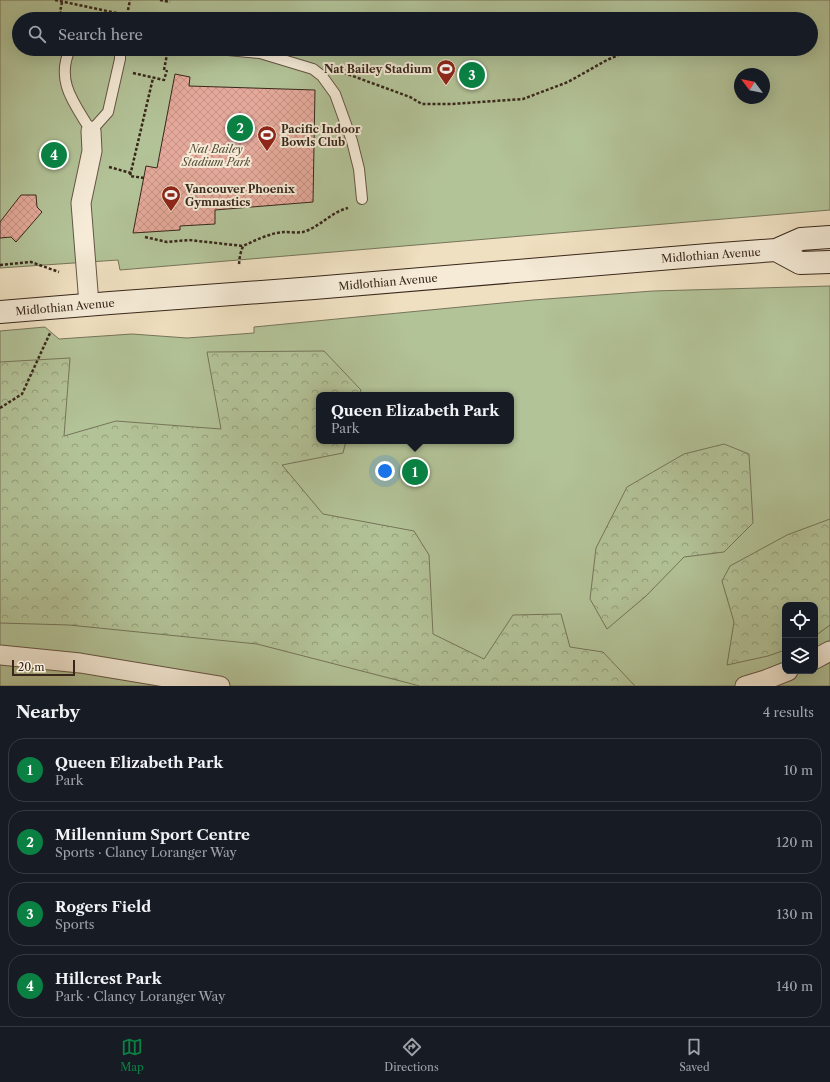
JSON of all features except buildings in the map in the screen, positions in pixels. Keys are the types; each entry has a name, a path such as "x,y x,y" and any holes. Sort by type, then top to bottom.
{"street":[{"path":"89,304 81,203 92,151 91,131"},
{"name":"Midlothian Avenue","path":"0,312 776,250 801,239 830,237"},
{"name":"Midlothian Avenue","path":"776,250 800,263 830,262"},
{"path":"818,658 830,652"},
{"path":"0,655 80,663 220,686"},
{"path":"745,686 782,673"}],"lane":[{"path":"68,56 64,75 67,88 91,131 108,112 120,56"},
{"path":"267,56 312,69 322,76 335,94 352,141 359,169 362,199"}],"path":[{"path":"54,0 112,12"},
{"path":"128,12 130,0"},
{"path":"160,0 170,2"},
{"path":"60,12 62,2"},
{"path":"128,72 164,80 167,56"},
{"path":"333,69 410,97 422,104 452,104 523,99 568,82 618,56"},
{"path":"144,178 130,176 153,78"},
{"path":"105,166 131,173"},
{"path":"145,237 167,242 189,240 243,246 258,238 283,232 302,232 319,224 339,210 348,208"},
{"path":"239,264 243,246"},
{"path":"0,265 31,262 59,272"},
{"path":"0,408 22,394 50,333"}],"green space":[{"name":"Nat Bailey Stadium Park","path":"0,0 830,0 830,210 120,270 118,260 0,268"},
{"path":"830,286 830,686 0,686 0,331 45,327 59,339 132,334 187,338 254,333 254,327 533,300 653,291"},
{"path":"324,351 361,390 360,392 316,392 316,444 345,444 343,453 282,465 323,514 414,531 429,555 433,634 484,659 513,615 561,614 570,647 603,652 635,686 420,686 257,644 69,625 0,623 0,362 70,358 64,436 116,421 221,429 207,352"},
{"path":"724,444 749,454 753,523 724,552 684,557 646,596 607,629 590,599 596,548 627,487 684,454"},
{"path":"830,519 830,625 818,634 818,602 782,602 782,651 768,656 727,665 734,622 722,581 730,566 787,535"}],"place":[{"name":"Rogers Field","path":"472,75"},
{"name":"Nat Bailey Stadium","path":"446,86"},
{"name":"Millennium Sport Centre","path":"240,128"},
{"name":"Pacific Indoor Bowls Club","path":"267,152"},
{"name":"Hillcrest Park","path":"54,155"},
{"name":"Vancouver Phoenix Gymnastics","path":"171,212"},
{"name":"Queen Elizabeth Park","path":"415,472"}]}
